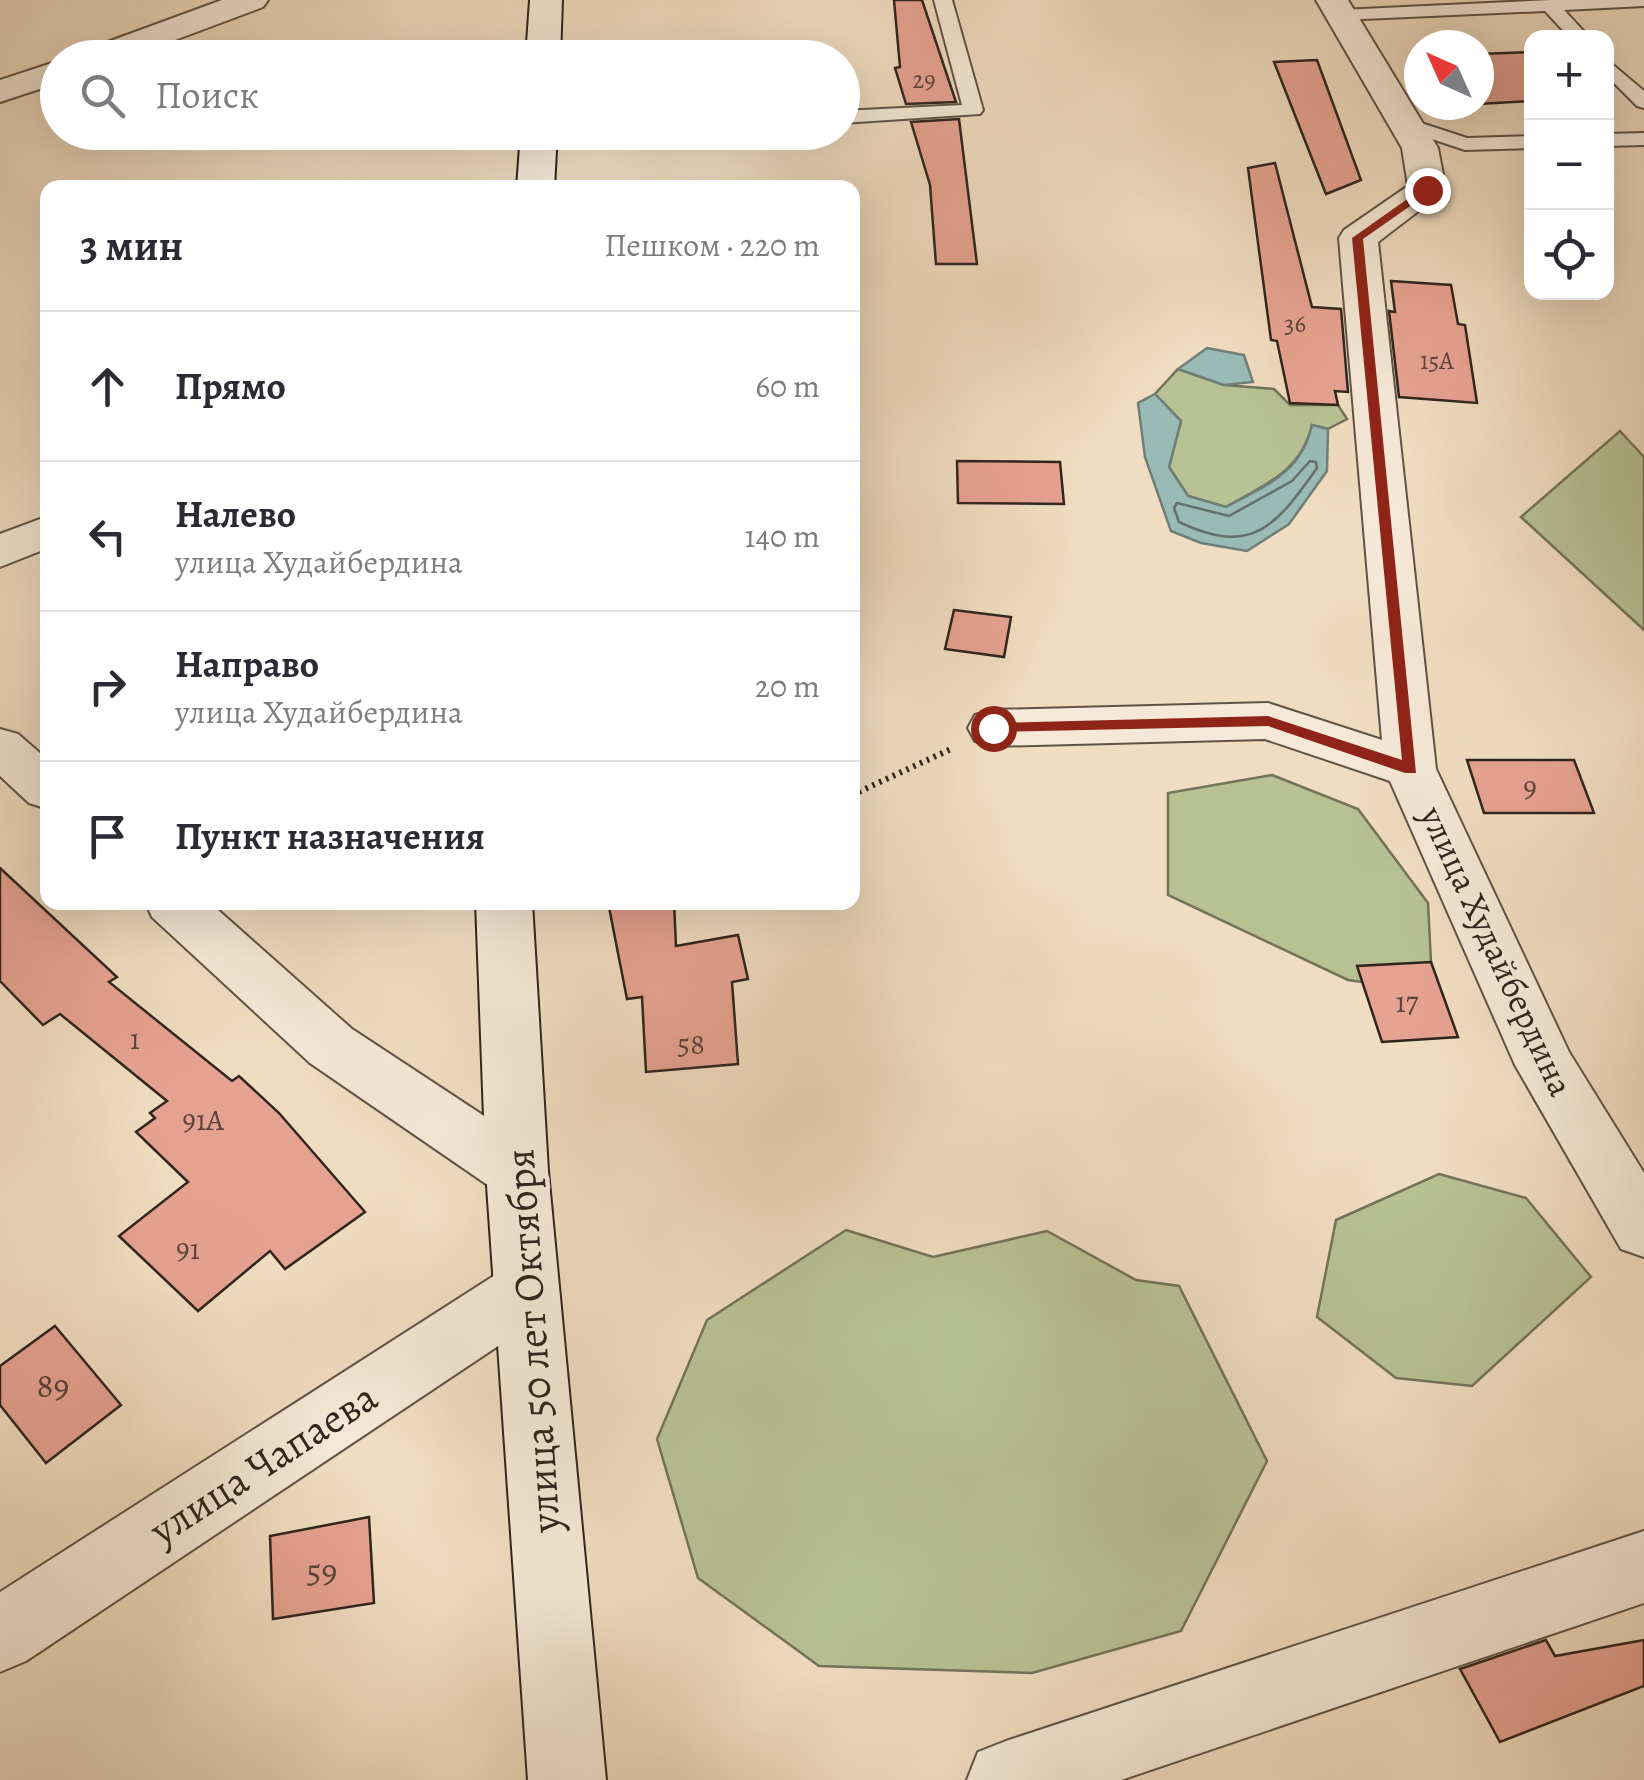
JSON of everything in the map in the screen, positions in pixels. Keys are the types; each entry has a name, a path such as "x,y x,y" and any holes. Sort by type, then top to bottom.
{"street":[{"path":"144,40 252,0"},
{"path":"544,40 546,0"},
{"name":"улица Худайбердина","path":"1336,8 1420,148 1427,190 1358,238 1410,769 1546,1065 1644,1229"},
{"path":"0,92 40,78"},
{"path":"536,180 538,150"},
{"path":"0,552 40,534"},
{"path":"993,728 1268,721 1410,769"},
{"path":"0,747 40,783"},
{"path":"181,910 331,1046 518,1171"},
{"name":"улица 50 лет Октября","path":"504,910 526,1291 566,1780"},
{"name":"улица Чапаева","path":"0,1635 526,1291"},
{"path":"1006,1780 1644,1567"}],"lane":[{"path":"860,116 973,110 943,0"},
{"path":"1336,8 1552,7 1644,1"},
{"path":"1552,7 1574,30"},
{"path":"1614,72 1644,102"},
{"path":"1406,124 1465,144 1524,142"},
{"path":"1614,140 1644,139"}],"path":[{"path":"860,792 993,728"}],"green space":[{"path":"1178,369 1224,385 1274,389 1290,405 1338,405 1347,419 1328,429 1312,425 1307,441 1290,466 1226,507 1188,496 1169,467 1181,421 1155,394"},
{"path":"1620,431 1644,457 1644,630 1521,517"},
{"path":"1272,775 1358,809 1428,903 1431,962 1413,989 1348,980 1168,895 1168,793"},
{"path":"1439,1174 1526,1198 1591,1277 1472,1386 1396,1378 1317,1317 1336,1220"},
{"path":"846,1230 933,1257 1047,1231 1136,1280 1179,1286 1267,1461 1181,1631 1032,1673 819,1666 698,1578 657,1439 707,1320"}],"water":[{"path":"1207,348 1244,355 1253,382 1224,385 1178,369"},
{"path":"1155,394 1181,421 1169,467 1188,496 1226,507 1268,484 1300,455 1312,425 1328,429 1327,471 1289,524 1247,551 1201,543 1171,531 1145,457 1138,403"}],"building":[{"path":"894,0 922,0 956,102 906,104 895,68 900,67"},
{"path":"1524,52 1524,101 1494,103 1494,53"},
{"path":"1317,60 1361,180 1326,194 1274,62"},
{"path":"959,119 977,264 936,264 930,185 911,122"},
{"path":"1275,163 1312,307 1341,309 1348,392 1335,391 1338,405 1290,403 1277,341 1271,340 1248,168"},
{"path":"1391,281 1451,285 1458,324 1465,325 1477,403 1399,397 1389,311 1395,312"},
{"path":"957,461 1060,462 1064,504 958,503"},
{"path":"954,610 1011,617 1004,657 945,649"},
{"path":"1467,760 1574,760 1594,813 1484,813"},
{"path":"0,868 40,905 40,910 45,910 117,977 109,982 232,1081 239,1076 279,1113 365,1212 285,1269 270,1251 198,1311 119,1236 188,1182 136,1132 155,1118 150,1113 167,1101 60,1014 43,1025 0,981"},
{"path":"610,910 674,910 676,946 738,935 748,979 732,982 738,1064 646,1072 642,997 627,999"},
{"path":"1431,962 1458,1037 1382,1042 1357,966"},
{"path":"55,1326 121,1405 46,1463 0,1405 0,1366"},
{"path":"369,1517 374,1603 273,1619 270,1536"},
{"path":"1546,1640 1555,1656 1644,1640 1644,1686 1500,1742 1460,1669"}],"route":[{"path":"993,728 1268,721 1410,769 1358,238 1427,190"}]}
